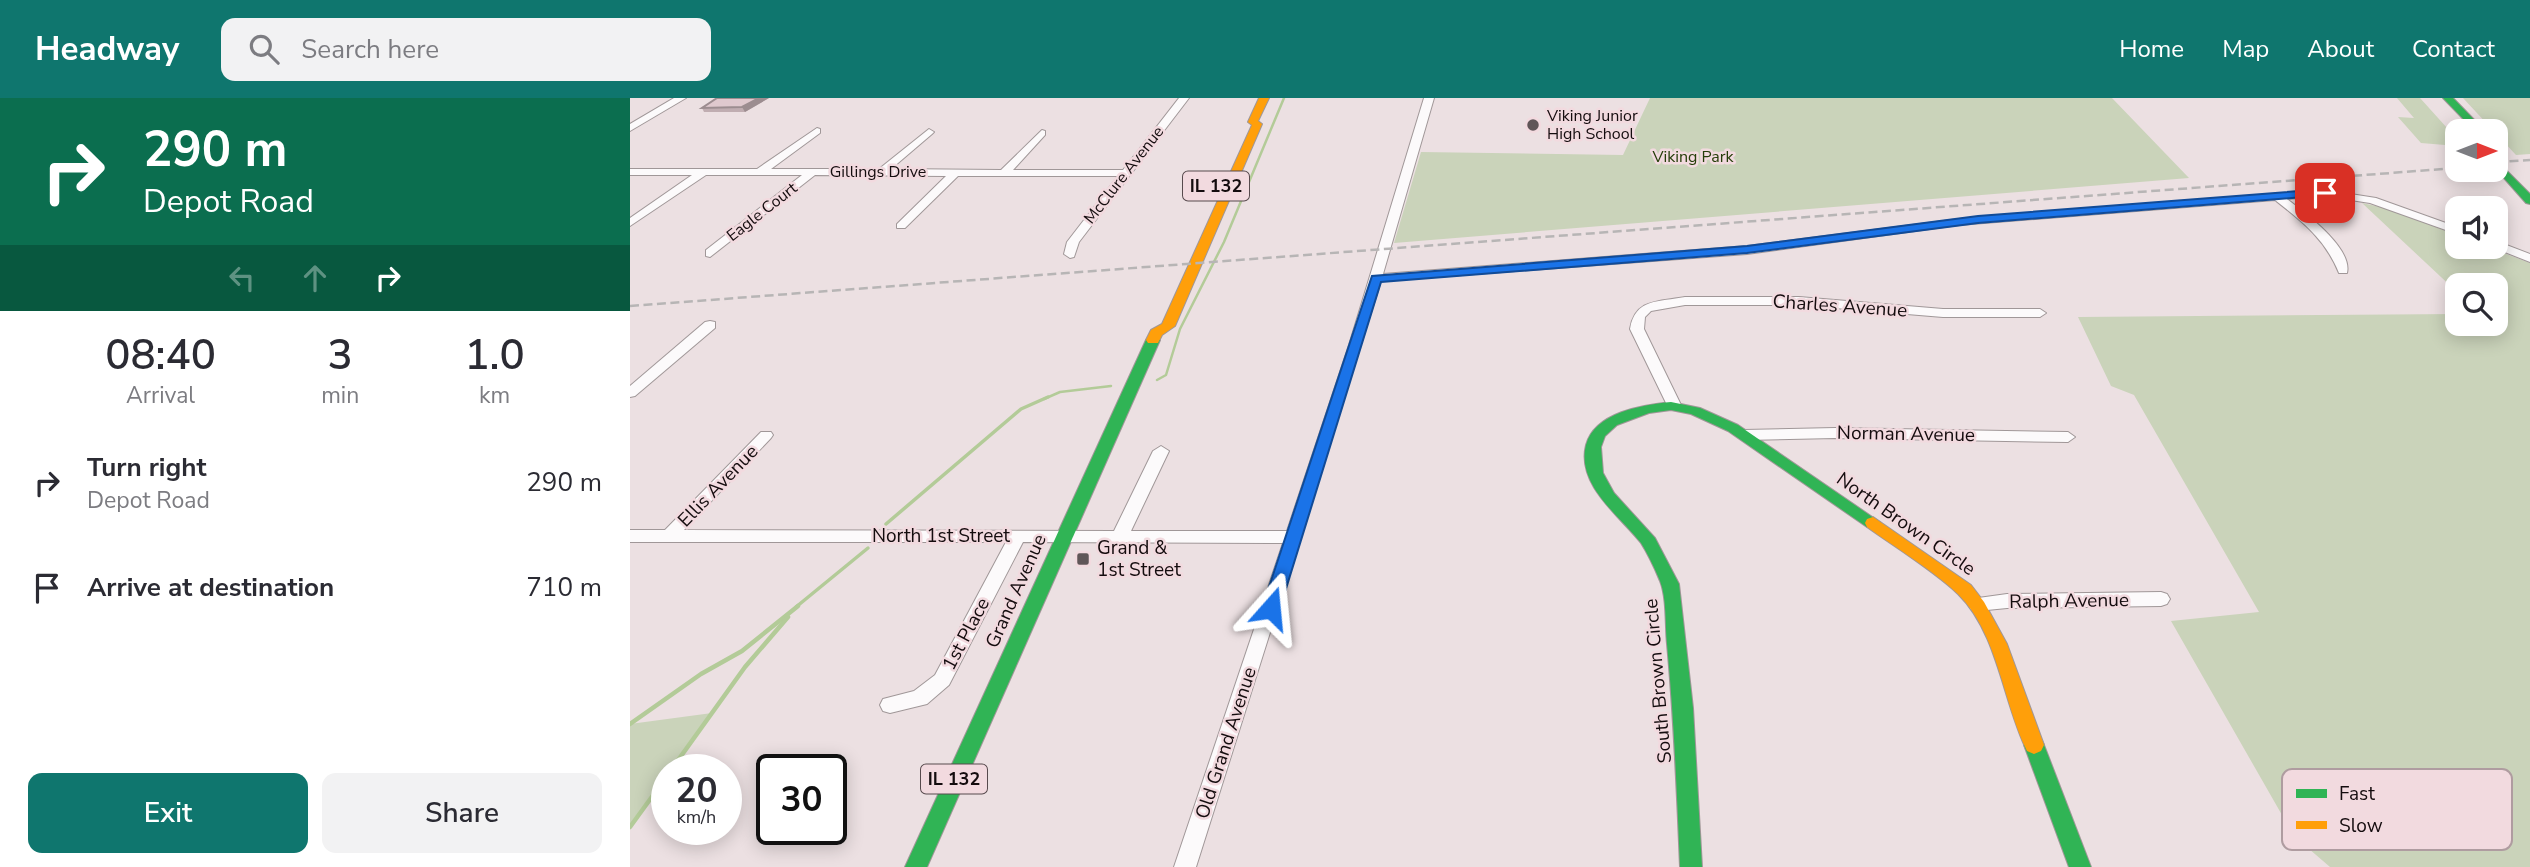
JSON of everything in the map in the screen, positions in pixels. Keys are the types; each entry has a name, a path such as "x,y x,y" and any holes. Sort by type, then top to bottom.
{"main road":[{"name":"Grand Avenue","path":"916,867 1156,333 1150,328 1245,124 1253,122 1264,98"},
{"path":"2435,98 2455,119"},
{"path":"2448,98 2468,119"},
{"path":"2508,161 2530,184"},
{"path":"2508,176 2530,201"},
{"name":"North Brown Circle","path":"1674,405 1701,412 1744,435 1919,555 1965,590 1977,604 1995,641 2080,867"},
{"name":"South Brown Circle","path":"1674,405 1643,409 1607,424 1595,440 1591,464 1600,486 1647,539 1670,584 1684,708 1691,867"}],"street":[{"path":"630,128 681,98"},
{"name":"McClure Avenue","path":"1070,254 1073,242 1184,98"},
{"name":"Old Grand Avenue","path":"1185,867 1294,537 1376,278 1429,98"},
{"path":"760,172 817,131"},
{"path":"882,172 929,132"},
{"path":"1004,173 1042,133"},
{"name":"Gillings Drive","path":"630,172 1126,173"},
{"path":"630,223 704,172"},
{"name":"Eagle Court","path":"710,253 813,172"},
{"path":"901,226 956,173"},
{"path":"1376,278 1747,250 1959,222 2325,193 2359,196 2445,227"},
{"path":"2276,196 2336,249 2344,261 2343,270"},
{"path":"2508,250 2530,258"},
{"name":"Charles Avenue","path":"1674,405 1636,322 1642,312 1668,303 1710,300 1799,301 1942,313 2040,313"},
{"path":"630,393 710,325"},
{"name":"Norman Avenue","path":"1744,435 1835,433 2068,437"},
{"name":"Ellis Avenue","path":"669,536 766,435"},
{"path":"1119,536 1161,451"},
{"name":"North 1st Street","path":"630,536 1294,537"},
{"name":"1st Place","path":"890,705 920,698 942,680 1018,536"},
{"name":"Ralph Avenue","path":"1977,604 2007,601 2161,599"}],"green space":[{"name":"Viking Park","path":"1650,98 2112,98 2189,178 1394,243 1421,152 1623,155"},
{"path":"2397,98 2420,98 2445,126 2445,145 2421,143 2398,117 2414,118"},
{"path":"2463,98 2530,98 2530,154 2516,155 2508,146 2508,119 2483,119"},
{"path":"2362,203 2385,208 2445,230 2445,259 2508,259 2508,255 2530,263 2530,867 2330,867 2310,850 2512,850 2512,769 2282,769 2282,815 2171,621 2259,612 2134,395 2111,386 2078,317 2445,314 2445,336 2508,336 2508,273 2445,273 2445,281"},
{"path":"712,713 683,754 651,754 651,798 630,827 630,724"}],"building":[{"path":"717,98 759,98 742,107 702,108"}],"waterway":[{"path":"1157,380 1166,375 1180,329 1224,242 1284,98"},
{"path":"1044,399 1060,392 1111,386"},
{"path":"886,524 1021,409 1048,397"},
{"path":"796,607 868,548"},
{"path":"630,724 701,674 742,651 798,606"},
{"path":"682,754 745,667 788,617"},
{"path":"630,827 651,798"}],"railway":[{"path":"2508,161 2530,160"},
{"path":"630,306 2445,169"}],"traffic: fast":[{"path":"2448,98 2468,119"},
{"path":"2508,176 2530,201"},
{"path":"916,867 1153,340"},
{"path":"1691,867 1683,708 1670,584 1649,542 1608,496 1595,473 1593,447 1598,434 1612,422 1646,409 1671,406 1695,411 1733,428 1873,523"},
{"path":"2034,745 2080,867"}],"traffic: slow":[{"path":"1153,340 1156,333 1168,326 1257,124 1253,122 1264,98"},
{"path":"1873,523 1965,590 1978,607 1998,644 2034,745"}],"place":[{"name":"Viking Junior High School","path":"1533,125"},
{"name":"Grand & 1st Street","path":"1083,559"}],"route":[{"path":"1271,608 1376,278 1747,250 2016,216 2325,193"}]}
